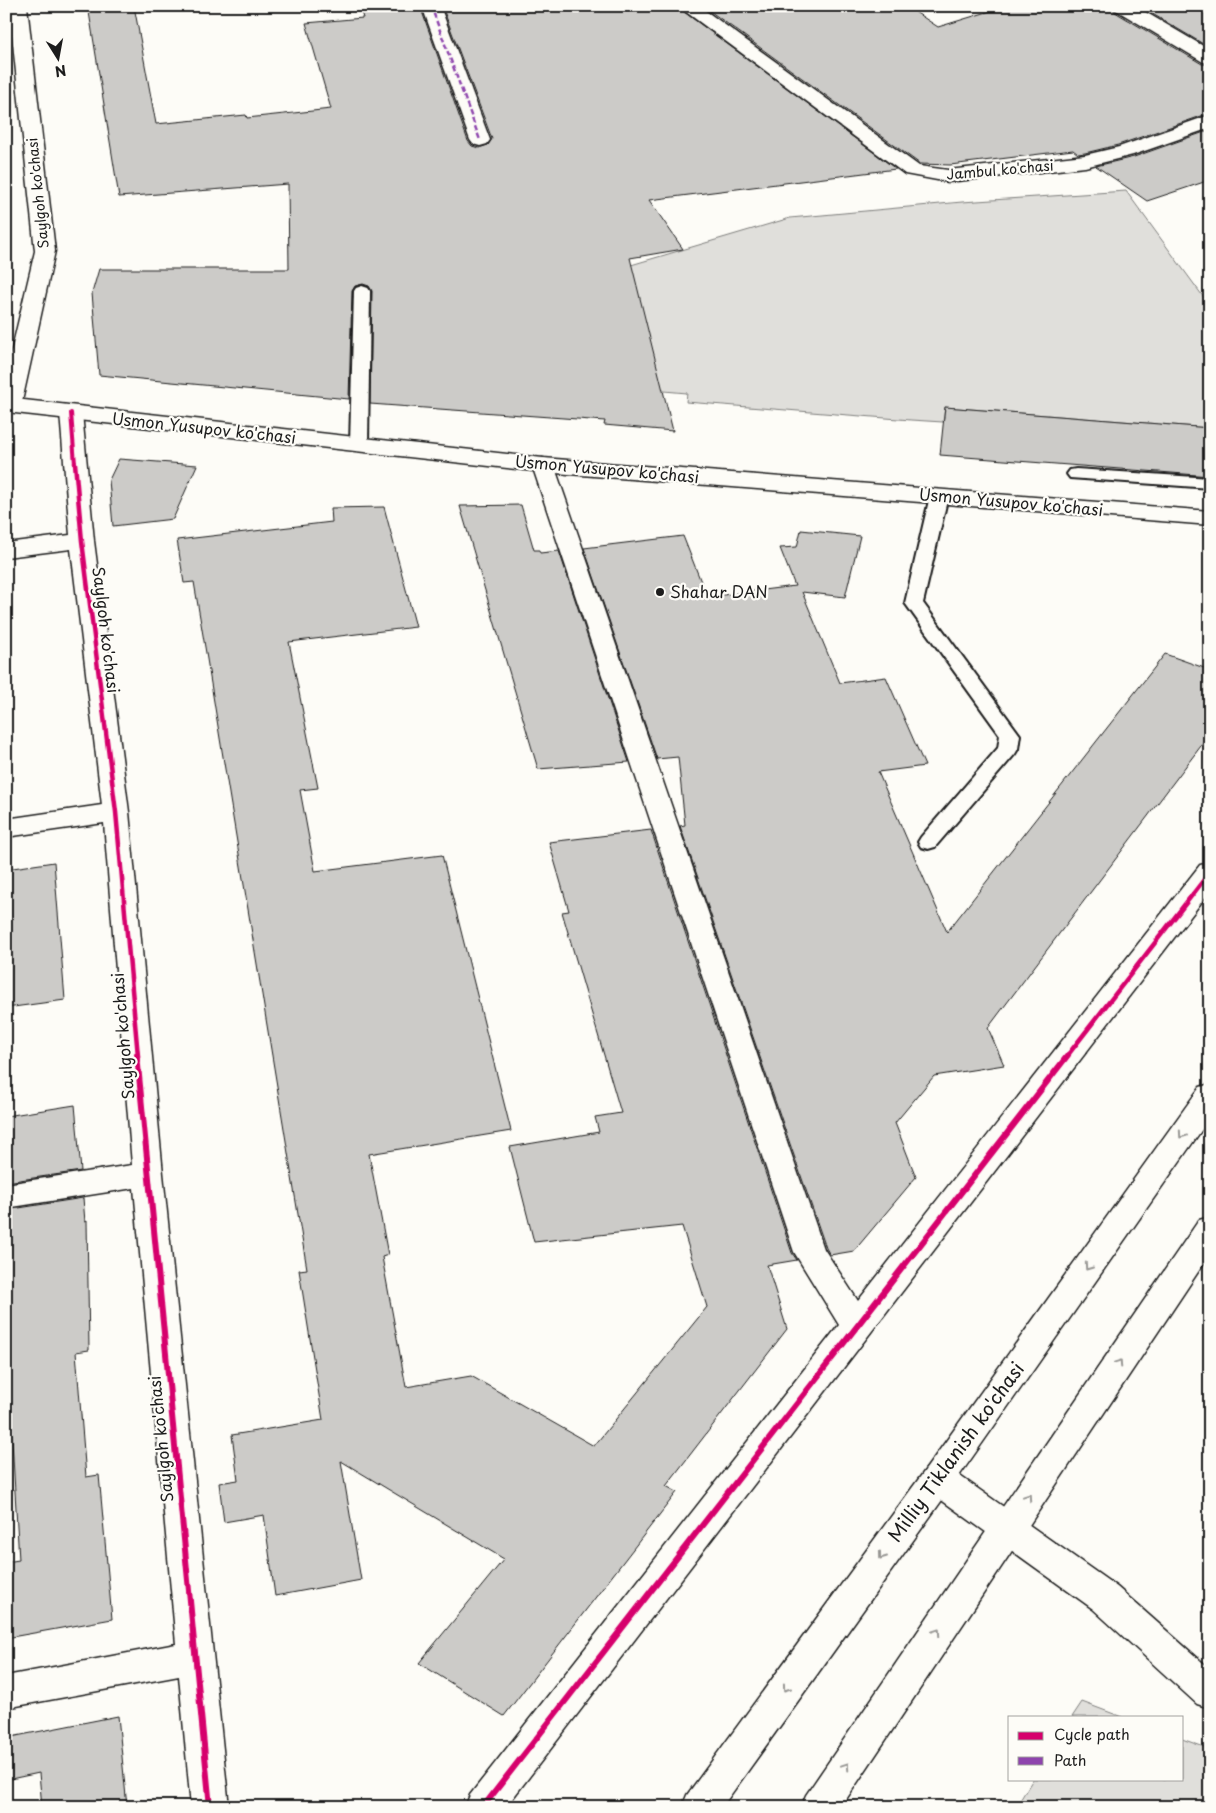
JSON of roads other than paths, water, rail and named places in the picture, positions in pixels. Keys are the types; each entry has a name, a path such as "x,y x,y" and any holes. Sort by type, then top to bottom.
{"street":[{"name":"Saylgoh ko'chasi","path":"8,406 45,251 18,6"},
{"path":"431,6 480,140"},
{"name":"Jambul ko'chasi","path":"687,6 912,170 929,174 958,175 1085,161 1126,151 1210,121"},
{"path":"1122,6 1210,58"},
{"name":"Usmon Yusupov ko'chasi","path":"8,406 543,465 1210,518"},
{"name":"Saylgoh ko'chasi","path":"71,413 82,541 116,812 148,1174 210,1807"},
{"path":"543,465 810,1252 858,1327"},
{"path":"6,550 82,541"},
{"path":"6,828 116,812"},
{"path":"483,1807 1210,872"},
{"name":"Milliy Tiklanish ko'chasi","path":"700,1807 938,1478 1210,1095"},
{"path":"6,1196 148,1174"},
{"path":"819,1807 1210,1229"},
{"path":"938,1478 1105,1598 1210,1692"},
{"path":"6,1692 195,1657"}],"lane":[{"path":"359,445 362,292"},
{"path":"1076,474 1210,483"},
{"path":"928,842 1008,749 1010,742 1010,735 914,603 940,496"}],"place":[{"name":"Shahar DAN","path":"660,592"}]}
